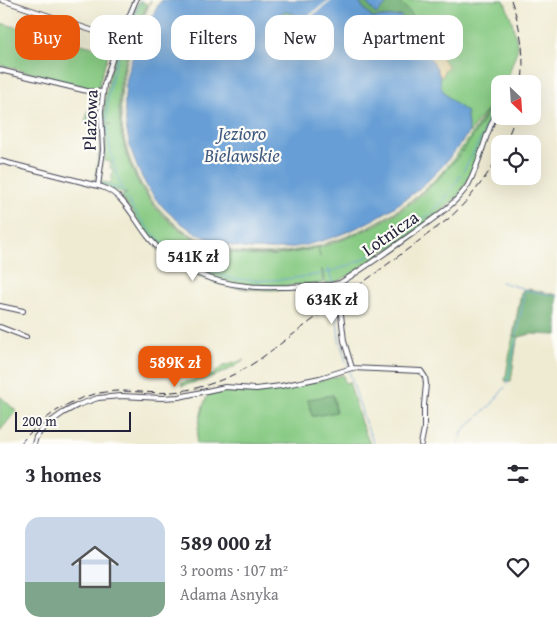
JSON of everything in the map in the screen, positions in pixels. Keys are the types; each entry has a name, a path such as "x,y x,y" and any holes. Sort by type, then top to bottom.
{"street":[{"path":"2,0 90,30"},
{"name":"Plażowa","path":"98,186 104,148 101,117 103,92 113,54 136,0"},
{"path":"0,70 87,92 103,92"},
{"name":"Lotnicza","path":"0,160 110,190 119,197 149,238 162,251 178,264 196,273 245,286 330,285 338,284 394,248 451,204 463,191 475,171 491,125"},
{"path":"338,284 337,298 349,369"},
{"path":"0,306 23,311"},
{"path":"0,326 26,337"},
{"path":"34,444 36,437 46,425 78,405 98,398 121,396 162,398 179,397 225,388 256,389 320,378 349,369 421,371 426,382 424,427 421,444"}],"green space":[{"path":"357,0 504,0 512,21 518,48 508,75 491,75 491,101 485,115 470,141 451,165 429,187 414,198 452,161 487,109 467,136 467,122 456,105 437,86 440,79 436,66 431,60 463,60 463,15 373,15"},
{"path":"357,0 364,0 376,14 390,0 397,0 412,15 370,15"},
{"path":"139,1 147,4 142,15 133,15"},
{"path":"288,9 294,15 275,15"},
{"path":"0,23 15,27 15,60 80,60 80,44 90,46 90,60 106,60 100,80 99,86 101,90 0,65"},
{"path":"126,60 119,94 120,124 125,152 136,178 150,201 169,221 191,237 217,249 246,255 264,256 318,248 348,238 375,225 423,193 444,173 463,151 491,105 491,124 476,164 458,196 426,223 348,276 334,283 326,284 322,269 323,282 321,284 271,286 230,282 198,272 178,262 161,248 140,223 121,197 127,193 122,194 119,191 101,185 102,182 111,183 113,169 110,168 111,162 104,161 106,146 105,126 111,124 104,124 104,108 109,76 114,61"},
{"path":"127,61 123,79 121,109 124,138 132,165 145,190 137,178 127,154 122,128 120,101 124,71"},
{"path":"90,94 100,94 92,95 89,121 99,124 100,145 98,125 85,122 91,102"},
{"path":"100,145 100,160 95,181"},
{"path":"162,212 184,230 210,244 239,252 253,254 275,253 321,246 280,254 259,255 238,253 212,246 188,234"},
{"path":"156,247 164,255 216,281 238,287 325,287 325,289 257,290 224,285 178,266 165,257"},
{"path":"528,289 557,295 557,335 531,334 519,337 513,336 521,293 523,290"},
{"path":"513,336 519,337 511,381 505,381"},
{"path":"244,360 222,373 181,386 182,383 215,374 224,366"},
{"path":"343,375 345,383 349,382 361,423 370,444 196,444 202,410 209,394 277,389","holes":["333,395 336,412 312,416 308,400"]},
{"path":"333,395 336,412 312,416 308,399"},
{"path":"0,396 16,411 0,431"}],"sand":[{"path":"431,60 443,60 448,68 444,70 443,76 440,77"}],"water":[{"name":"Jezioro Bielawskie","path":"162,0 357,0 370,15 344,15 344,60 431,60 439,75 443,91 452,101 466,111 469,132 441,168 425,184 380,216 351,230 320,241 289,248 257,249 226,245 197,233 170,214 151,192 137,168 132,154 126,127 126,83 131,60 161,60 161,15 153,14"},
{"path":"364,0 390,0 376,14"}],"pier":[{"path":"329,0 333,0 313,15 309,15"}],"waterway":[{"path":"107,122 109,90 117,59 142,0"},
{"path":"464,170 491,114"},
{"path":"107,126 113,160 124,193"},
{"path":"324,273 349,266 383,248 405,233 445,199 461,174"},
{"path":"102,184 120,188"},
{"path":"125,196 142,220 161,241 184,258 217,274 233,279 247,280 289,279 321,274"},
{"path":"328,268 334,288 339,339 348,367"},
{"path":"501,282 525,289 507,384"},
{"path":"526,290 557,296"},
{"path":"349,371 374,444"},
{"path":"458,444 464,429 492,404 505,387"},
{"path":"554,444 557,437"}],"railway":[{"path":"511,0 521,41 522,75"},
{"path":"509,135 512,125"},
{"path":"20,444 51,414 89,395 118,391 158,393 196,388 229,377 250,365 447,220 476,189 491,169"}]}
